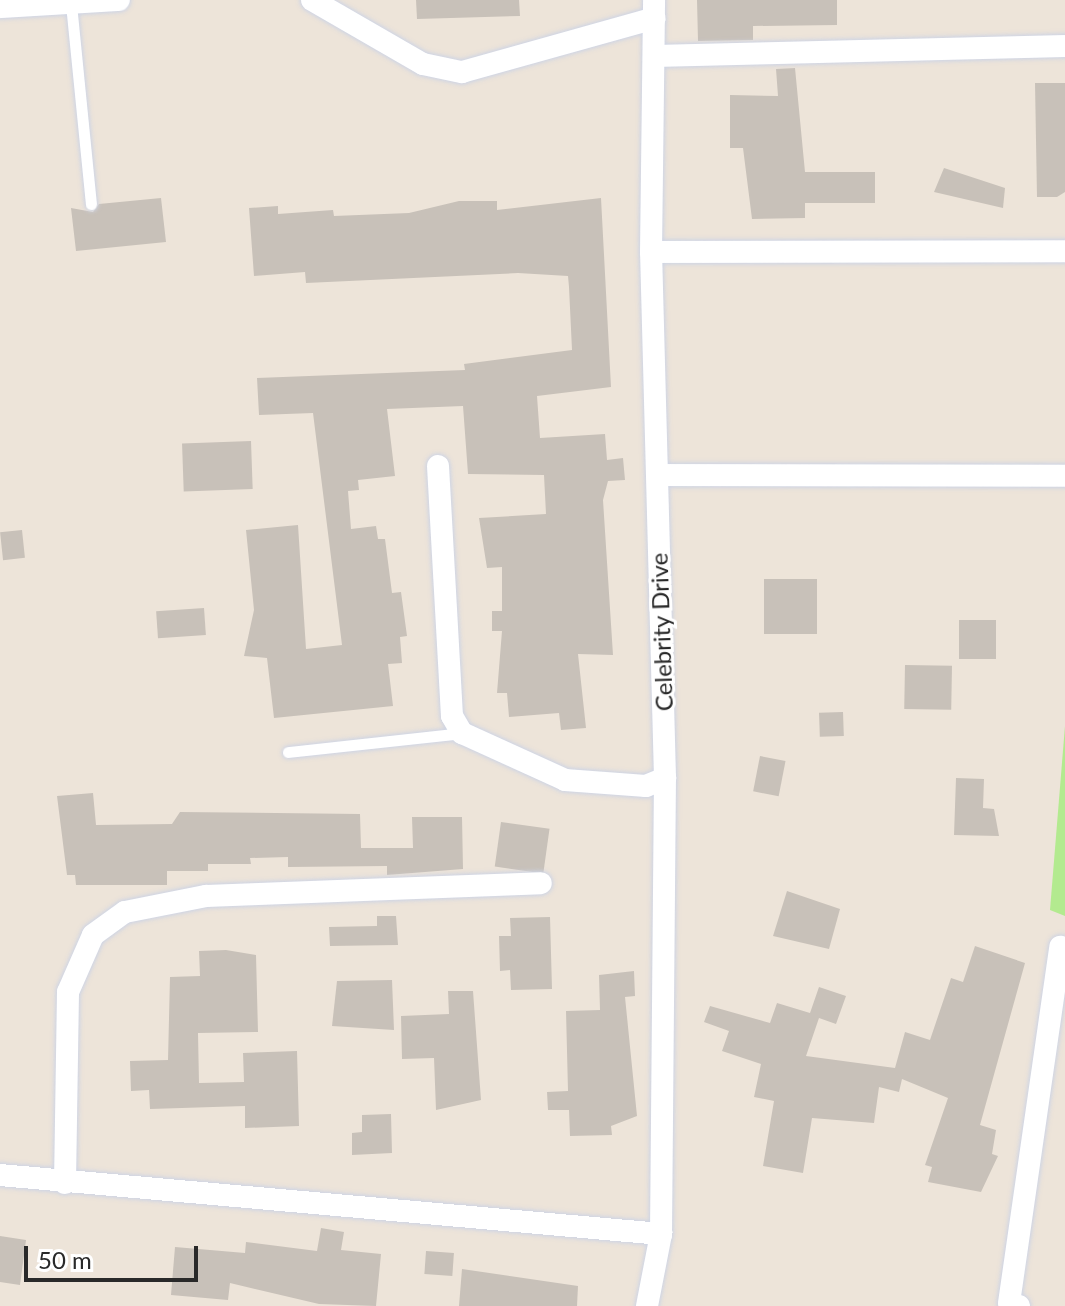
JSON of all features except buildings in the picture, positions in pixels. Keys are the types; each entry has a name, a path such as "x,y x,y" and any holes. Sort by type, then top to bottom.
{"street":[{"path":"0,7 119,0"},
{"path":"312,0 423,64 462,72 654,9"},
{"name":"Celebrity Drive","path":"647,1306 661,1234 665,778 651,252 654,9"},
{"path":"655,56 1065,46"},
{"path":"651,252 1065,251"},
{"path":"438,466 452,716 462,733 565,780 646,786 665,778"},
{"path":"657,475 1065,476"},
{"path":"65,1183 68,992 93,935 125,912 206,896 541,883"},
{"path":"1019,1306 1009,1303 1060,947"},
{"path":"0,1175 661,1234"}],"lane":[{"path":"71,4 91,204"},
{"path":"288,752 462,733"}],"green space":[{"path":"1065,726 1065,916 1050,910"}]}
